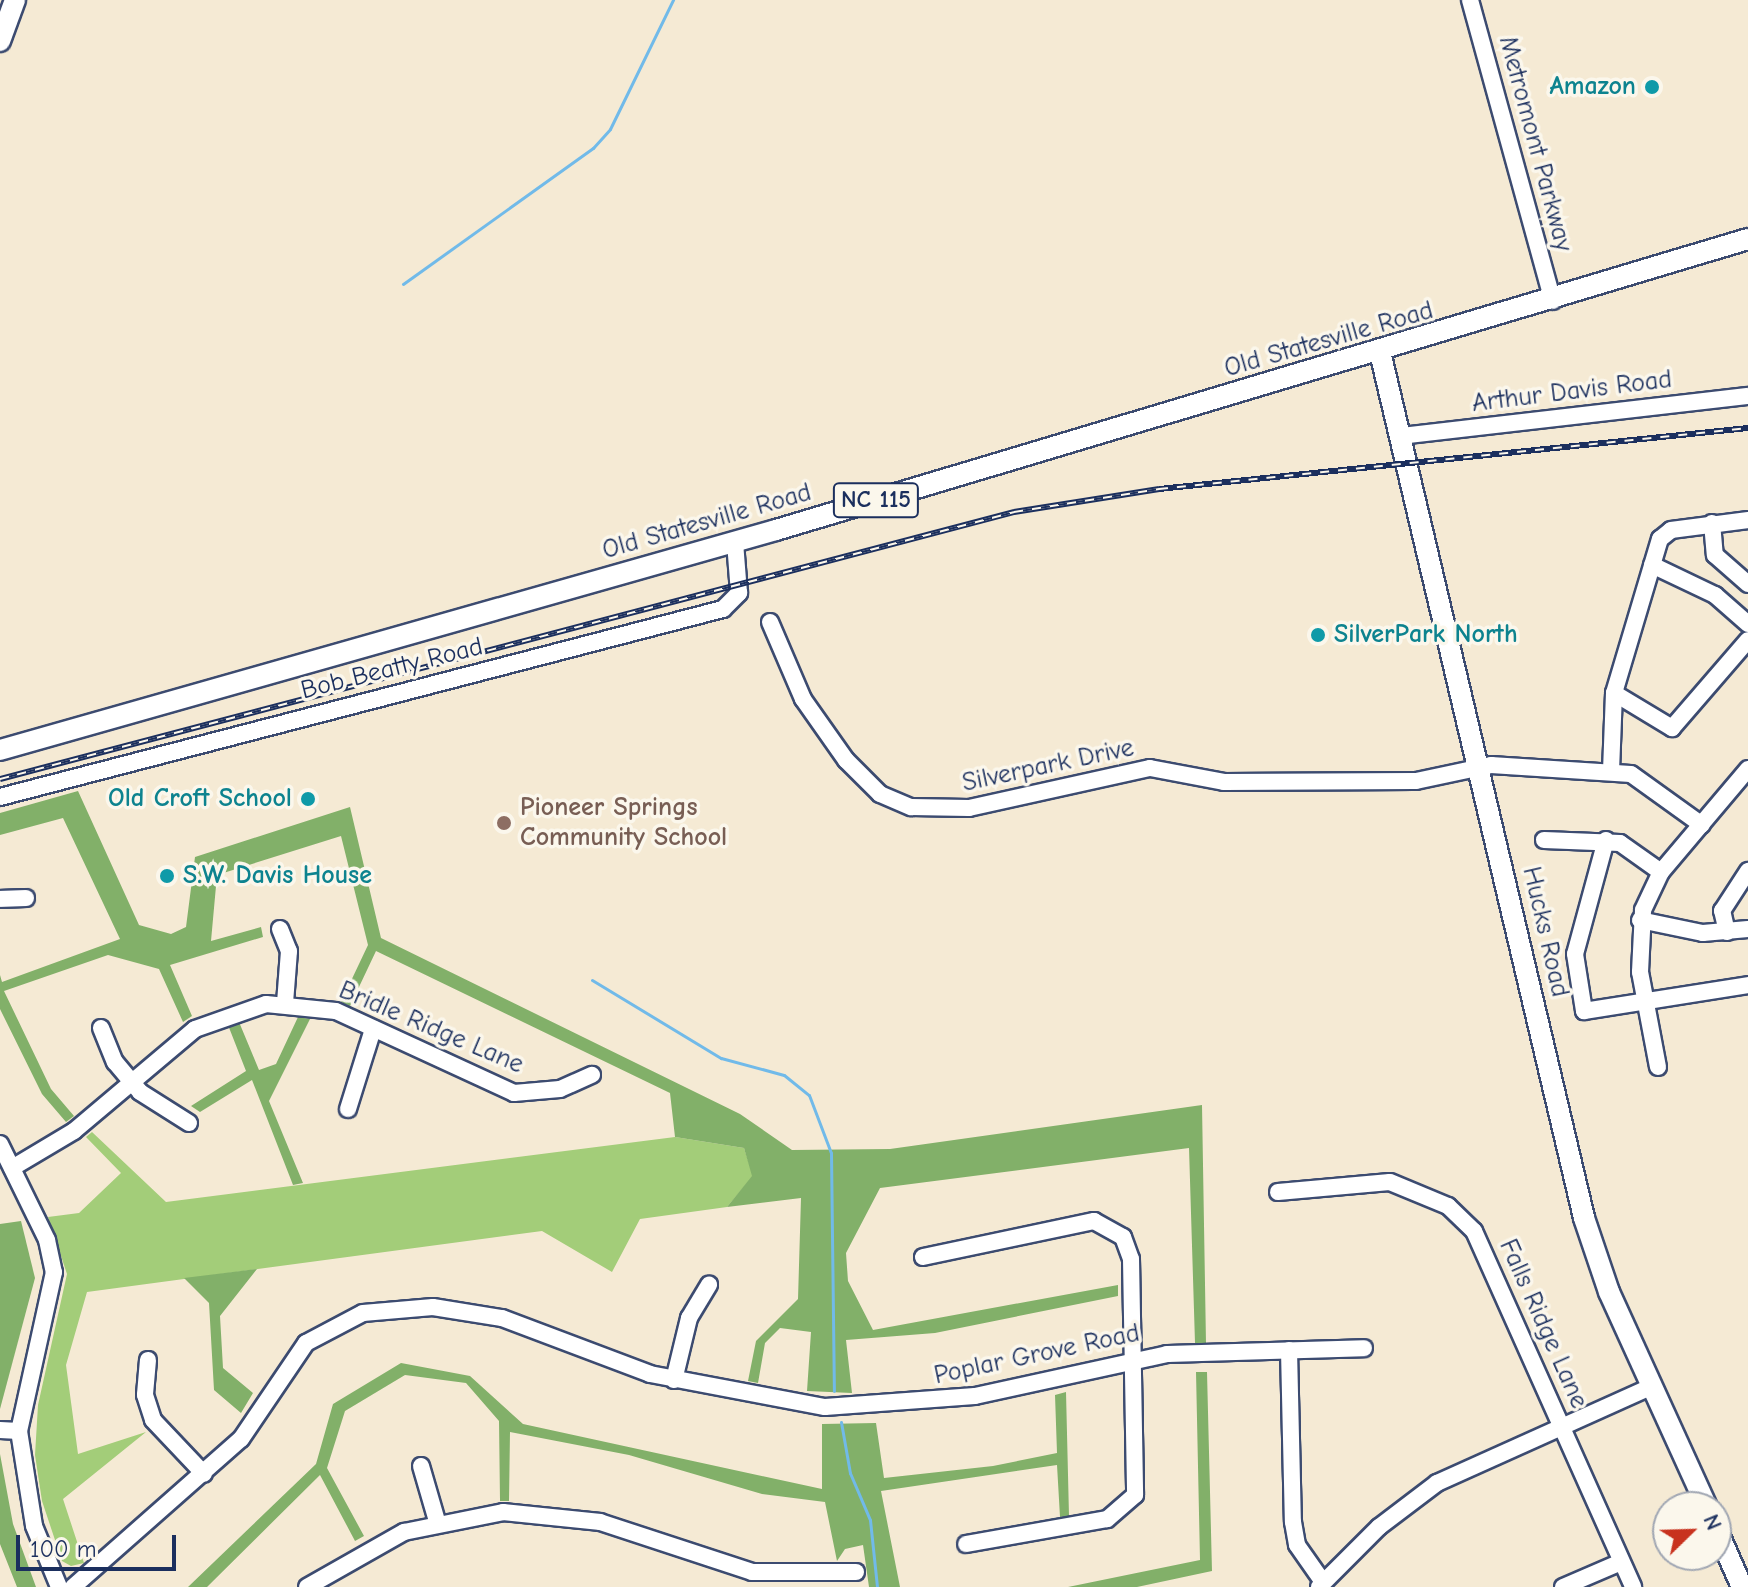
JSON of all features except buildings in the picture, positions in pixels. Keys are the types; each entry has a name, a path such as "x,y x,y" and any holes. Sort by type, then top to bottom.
{"main road":[{"path":"0,41 15,0"},
{"name":"Old Statesville Road","path":"0,750 735,542 1553,301 1748,239"},
{"name":"Hucks Road","path":"1380,352 1584,1218 1700,1491"},
{"path":"1732,1564 1742,1587"}],"street":[{"name":"Metromont Parkway","path":"1470,0 1553,301"},
{"name":"Arthur Davis Road","path":"1401,436 1748,396"},
{"path":"1611,771 1614,693 1664,533 1712,523 1748,520"},
{"path":"1712,523 1715,555 1748,584"},
{"name":"Bob Beatty Road","path":"0,797 723,609 739,593 735,542"},
{"path":"1652,565 1715,595 1748,624"},
{"name":"Silverpark Drive","path":"770,622 803,699 846,760 880,794 936,812 1150,768 1224,782 1416,781 1480,767 1611,771 1642,778 1702,825"},
{"path":"1614,693 1672,728 1748,640"},
{"path":"1658,1067 1645,1004 1640,920 1661,872 1748,769"},
{"path":"1544,840 1606,840 1661,872"},
{"path":"1606,840 1581,917 1575,976 1590,1015 1748,985"},
{"path":"1727,932 1722,911 1748,871"},
{"path":"0,899 26,898"},
{"path":"1640,920 1727,932 1748,929"},
{"path":"280,929 289,951 285,1003"},
{"name":"Bridle Ridge Lane","path":"12,1168 74,1131 213,1019 285,1003 336,1011 514,1093 560,1089 592,1075"},
{"path":"101,1028 131,1082 164,1114 189,1123"},
{"path":"348,1109 373,1029"},
{"path":"0,1144 54,1272 19,1431 31,1515 59,1587"},
{"name":"Falls Ridge Lane","path":"1278,1192 1375,1181 1448,1206 1487,1251 1633,1587"},
{"path":"923,1257 1108,1223 1131,1259 1138,1476 1126,1509 1107,1519 966,1544"},
{"path":"674,1380 689,1318 709,1285"},
{"name":"Poplar Grove Road","path":"73,1587 204,1474 258,1417 306,1343 363,1313 433,1307 502,1318 674,1380 784,1402 873,1407 1006,1391 1133,1359 1364,1348"},
{"path":"1289,1350 1293,1522 1297,1545 1321,1584 1437,1483 1562,1424 1653,1386"},
{"path":"148,1360 145,1395 153,1420 204,1474"},
{"path":"0,1430 19,1431"},
{"path":"421,1466 437,1521"},
{"path":"307,1587 383,1540 437,1521 561,1514 752,1572 856,1572"},
{"path":"1563,1587 1621,1562"}],"green space":[{"path":"78,791 139,925 171,934 186,927 195,857 350,807 381,938 740,1114 792,1150 890,1149 1202,1105 1206,1343 1195,1343 1189,1148 880,1188 846,1253 848,1281 873,1330 1118,1285 1118,1296 935,1333 846,1340 852,1393 807,1391 811,1332 780,1328 765,1343 758,1383 748,1381 756,1341 798,1299 801,1198 727,1207 752,1176 744,1148 675,1137 670,1093 376,951 350,1006 341,1002 368,945 341,836 217,875 211,941 261,927 263,937 170,965 192,1016 183,1022 159,969 108,955 4,991 51,1089 74,1116 66,1122 42,1094 0,1009 0,975 2,982 120,939 63,818 0,835 0,813"},
{"path":"298,1017 310,1019 269,1101 303,1183 293,1185 252,1080 200,1112 191,1106 246,1071 228,1025 239,1022 259,1070 276,1064"},
{"path":"92,1132 166,1202 675,1137 744,1148 753,1176 727,1207 640,1219 612,1272 542,1231 87,1292 66,1365 78,1454 146,1432 63,1499 84,1563 71,1566 62,1561 42,1501 35,1455 38,1405 67,1274 48,1217 79,1213 121,1173 86,1137"},
{"path":"21,1221 35,1278 0,1409 0,1224"},
{"path":"257,1269 220,1316 223,1368 253,1393 241,1413 214,1390 209,1303 184,1278"},
{"path":"401,1363 470,1376 523,1424 822,1489 822,1424 876,1423 884,1478 993,1466 1057,1453 1055,1395 1066,1392 1069,1516 1060,1517 1057,1465 881,1491 900,1587 869,1587 863,1545 845,1549 837,1561 825,1502 762,1494 629,1455 510,1432 509,1501 500,1501 499,1421 466,1383 405,1375 345,1411 327,1468 364,1536 355,1541 320,1475 207,1587 188,1587 316,1464 333,1404"},
{"path":"1196,1372 1207,1372 1212,1571 1137,1587 1068,1587 1200,1560"},
{"path":"0,1454 13,1524 36,1587 17,1587 0,1544"}],"waterway":[{"path":"403,284 593,148 610,129 673,0"},
{"path":"592,980 721,1058 784,1075 809,1095 831,1153 834,1391"},
{"path":"841,1422 850,1473 870,1520 877,1587"}],"railway":[{"path":"0,779 1014,512 1159,489 1748,428"}],"place":[{"name":"Amazon","path":"1652,87"},
{"name":"SilverPark North","path":"1318,635"},
{"name":"Old Croft School","path":"308,799"},
{"name":"Pioneer Springs Community School","path":"504,823"},
{"name":"S.W. Davis House","path":"167,876"}]}
